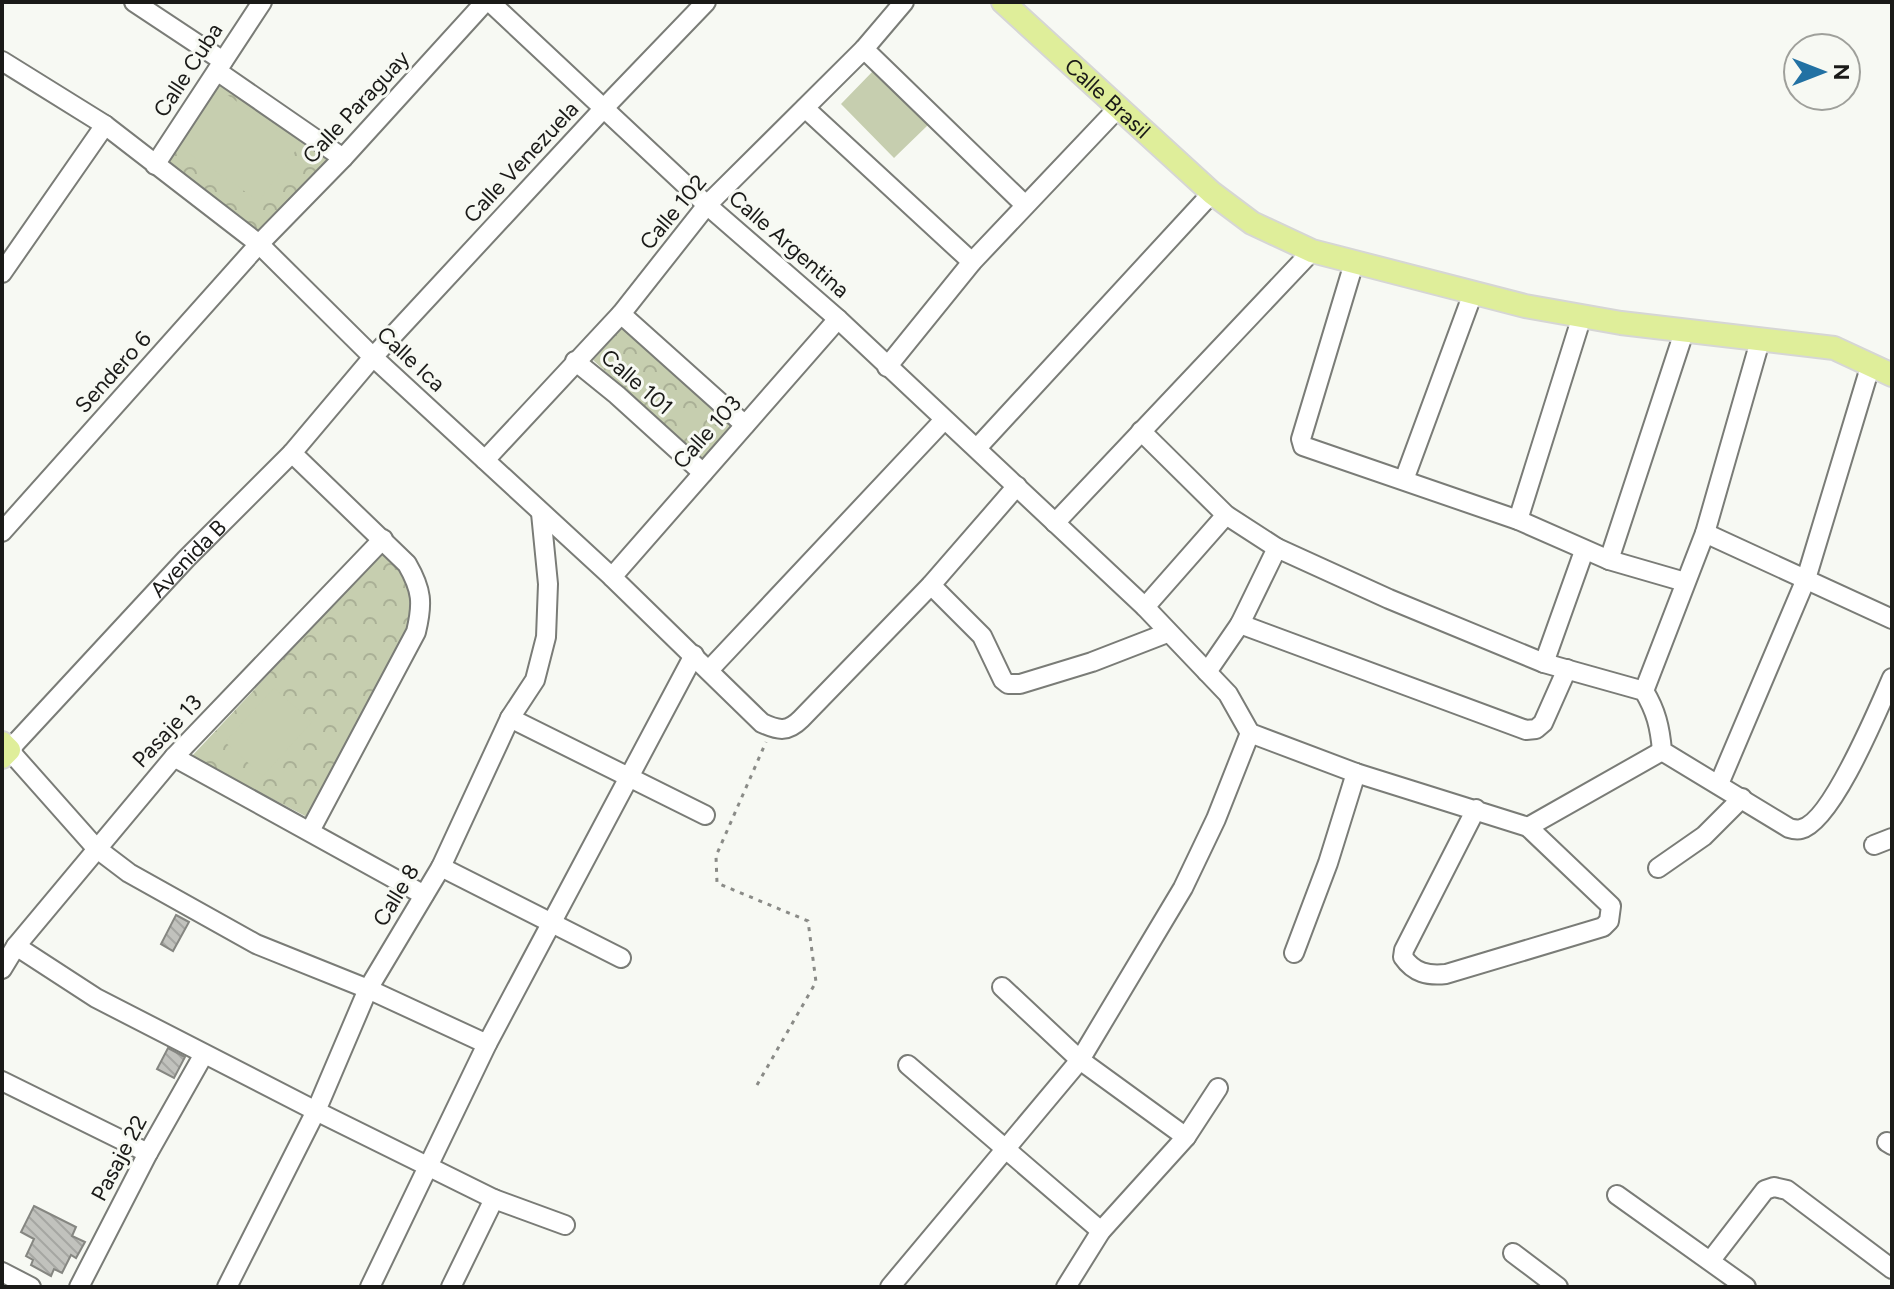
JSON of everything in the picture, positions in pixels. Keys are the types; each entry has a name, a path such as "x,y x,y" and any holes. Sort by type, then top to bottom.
{"main road":[{"name":"Calle Brasil","path":"1003,2 1212,193 1252,223 1312,251 1473,293 1582,316 1684,332 1834,348 1892,375"}],"street":[{"path":"134,2 343,158"},
{"name":"Calle Cuba","path":"155,165 262,2"},
{"name":"Calle Argentina","path":"488,2 707,205 838,319 943,421 977,448 1145,607 1228,694 1250,733"},
{"name":"Calle Paraguay","path":"259,244 488,2"},
{"name":"Calle Venezuela","path":"373,357 706,2"},
{"name":"Calle 102","path":"485,460 621,314 707,205 864,49 904,2"},
{"path":"864,49 1025,205"},
{"name":"Calle Ica","path":"2,61 105,125 259,244 373,357 612,577 767,726"},
{"path":"805,108 972,262"},
{"path":"887,367 972,262 1118,108"},
{"path":"2,273 105,125"},
{"path":"977,448 1212,193"},
{"name":"Sendero 6","path":"2,532 259,244"},
{"path":"1055,523 1312,251"},
{"path":"1354,263 1301,439 1303,446 1518,520 1609,560 1685,582"},
{"path":"1404,480 1473,293"},
{"path":"621,314 745,425"},
{"path":"1518,520 1582,316"},
{"name":"Calle 103","path":"612,577 838,319"},
{"path":"1609,560 1684,332"},
{"path":"1662,751 1660,726 1644,691 1705,533 1760,341"},
{"name":"Avenida B","path":"4,750 292,453 373,357"},
{"name":"Calle 101","path":"575,361 703,473"},
{"path":"1719,784 1806,579 1871,364"},
{"path":"710,669 943,421"},
{"path":"1141,431 1226,515 1277,548 1389,599 1544,663 1644,691"},
{"path":"292,453 407,564 417,581 422,606 416,632 310,831"},
{"path":"767,726 783,730 792,728 931,585 1017,486"},
{"name":"Calle 8","path":"227,1287 316,1111 368,989 441,867 510,718 535,680 546,637 548,584 541,513"},
{"path":"1145,607 1226,515"},
{"path":"1705,533 1892,619"},
{"name":"Pasaje 13","path":"2,969 16,946 174,757 383,539"},
{"path":"1207,672 1240,624 1277,548"},
{"path":"1544,663 1584,551"},
{"path":"931,585 982,636 1003,680 1008,684 1020,684 1092,662 1167,633"},
{"path":"1240,624 1526,730 1536,729 1543,723 1567,669"},
{"path":"370,1287 487,1044 694,655"},
{"path":"1662,751 1789,828 1803,829 1845,779 1892,678"},
{"path":"510,718 705,815"},
{"path":"890,1287 1080,1060 1183,888 1216,819 1250,733 1356,773 1476,809 1528,827 1611,906 1609,921 1603,927 1446,974 1431,975 1408,965 1403,957 1404,950 1476,809"},
{"path":"4,750 96,848 129,873 256,944 368,989 487,1044"},
{"path":"1528,827 1662,751"},
{"path":"174,757 424,895"},
{"path":"1294,953 1328,863 1356,773"},
{"path":"1658,868 1704,836 1742,798"},
{"path":"1874,845 1892,838"},
{"path":"441,867 621,958"},
{"path":"16,946 96,998 316,1111 494,1199 565,1225"},
{"path":"1002,987 1080,1060 1186,1137"},
{"name":"Pasaje 22","path":"79,1287 148,1153 204,1054"},
{"path":"908,1065 1101,1231"},
{"path":"2,1081 148,1153"},
{"path":"1066,1287 1101,1231 1186,1137 1218,1088"},
{"path":"1711,1260 1765,1190 1774,1187 1787,1190 1892,1269"},
{"path":"1617,1195 1746,1287"},
{"path":"451,1287 494,1199"},
{"path":"1513,1253 1558,1287"},
{"path":"2,1272 31,1287"}],"path":[{"path":"757,1085 816,982 808,921 717,883 716,856 767,726"}],"green space":[{"path":"874,70 928,125 894,158 841,104"},
{"path":"219,79 332,158 261,234 165,158"},
{"path":"219,89 299,146 259,201 178,146"},
{"path":"626,324 734,423 701,460 593,360"},
{"path":"385,550 407,575 414,607 400,649 309,818 191,757"},
{"path":"274,688 312,722 263,776 225,742"}],"building":[{"path":"176,915 189,922 173,951 161,944"},
{"path":"168,1048 185,1057 174,1078 157,1069"},
{"path":"34,1206 76,1227 72,1236 85,1242 76,1258 71,1255 62,1273 54,1269 51,1276 31,1265 33,1260 26,1256 34,1239 21,1232"}]}
